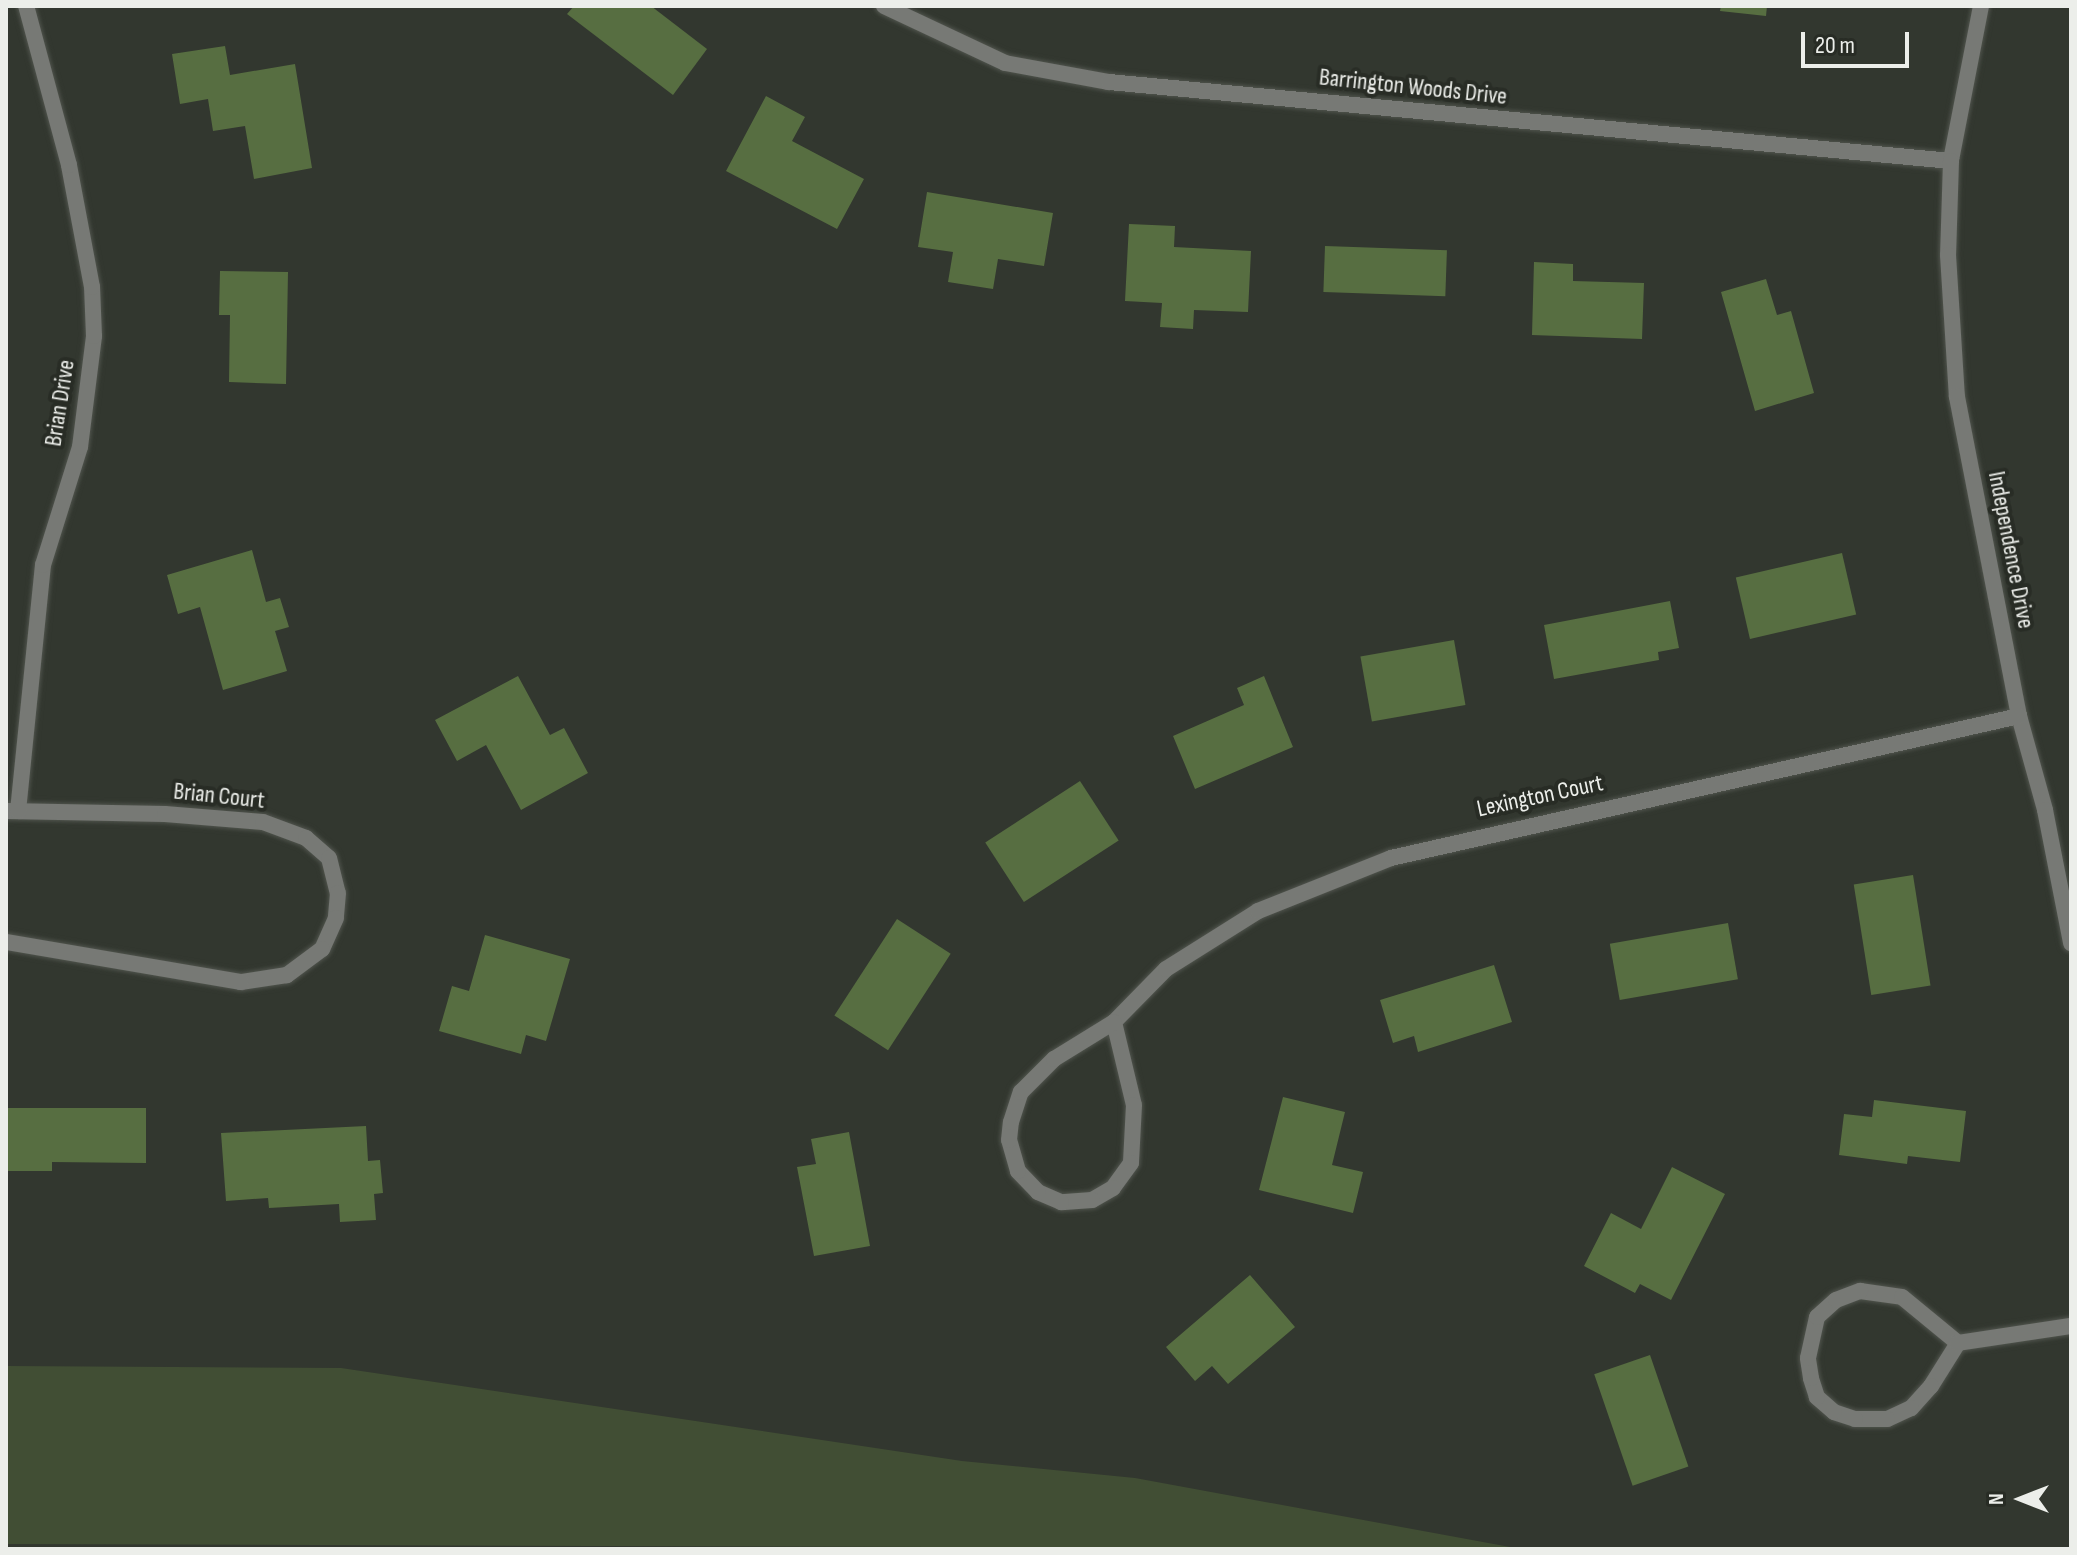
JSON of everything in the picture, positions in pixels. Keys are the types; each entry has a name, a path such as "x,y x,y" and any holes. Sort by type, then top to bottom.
{"street":[{"name":"Brian Drive","path":"12,811 43,565 80,447 94,336 92,287 69,165 26,6"},
{"name":"Barrington Woods Drive","path":"884,6 1005,63 1109,82 1951,161"},
{"name":"Independence Drive","path":"1981,6 1951,161 1948,255 1957,397 2019,716 2045,810 2071,943"},
{"name":"Lexington Court","path":"1114,1022 1134,1105 1131,1163 1113,1188 1092,1200 1061,1202 1038,1192 1018,1171 1009,1140 1011,1122 1021,1092 1054,1059 1114,1022 1166,969 1258,911 1391,858 1488,832 2019,716"},
{"name":"Brian Court","path":"6,942 241,982 287,975 322,949 336,918 338,893 329,858 306,838 263,822 165,814 12,811"},
{"path":"1958,1343 1931,1386 1911,1408 1887,1419 1855,1419 1834,1412 1817,1397 1811,1378 1808,1358 1817,1317 1836,1300 1860,1291 1902,1297 1958,1343 2071,1326"}],"green space":[{"path":"6,1366 341,1368 962,1461 1135,1478 1521,1549 6,1544"}],"building":[{"path":"574,6 651,6 707,49 673,95 567,14"},
{"path":"1721,6 1767,6 1766,16 1720,11"},
{"path":"225,46 230,75 295,64 312,168 254,179 245,126 213,131 208,99 180,104 172,54"},
{"path":"766,96 805,117 792,141 864,179 837,229 726,171"},
{"path":"927,192 1053,213 1044,266 998,259 993,289 948,282 953,252 918,247"},
{"path":"1129,224 1175,226 1174,247 1251,251 1248,312 1194,310 1193,329 1160,327 1162,303 1125,301"},
{"path":"1325,246 1447,250 1445,296 1323,292"},
{"path":"1534,262 1573,264 1573,281 1644,283 1642,339 1532,335"},
{"path":"220,271 288,272 286,384 229,382 230,315 219,315"},
{"path":"1766,279 1777,315 1791,311 1814,393 1755,411 1721,292"},
{"path":"252,550 266,602 280,598 289,627 275,631 287,671 223,690 200,607 178,614 167,575"},
{"path":"1842,553 1856,614 1750,639 1736,578"},
{"path":"1670,601 1679,648 1658,652 1659,660 1554,679 1544,625"},
{"path":"1454,640 1465,705 1372,721 1360,656"},
{"path":"518,676 550,735 564,728 588,773 521,810 486,745 457,761 435,720"},
{"path":"1264,676 1293,747 1195,789 1173,736 1244,705 1237,688"},
{"path":"1080,781 1119,841 1024,902 985,843"},
{"path":"1913,875 1931,986 1871,995 1854,884"},
{"path":"897,919 951,954 888,1050 834,1015"},
{"path":"1728,923 1738,979 1620,1000 1610,944"},
{"path":"485,935 570,959 546,1041 526,1035 521,1054 439,1031 452,986 469,991"},
{"path":"1494,965 1512,1022 1418,1052 1414,1036 1393,1043 1380,1000"},
{"path":"1283,1097 1345,1112 1332,1165 1363,1172 1353,1213 1259,1190"},
{"path":"1874,1100 1966,1111 1960,1162 1908,1156 1907,1164 1839,1155 1844,1114 1872,1117"},
{"path":"6,1108 146,1108 146,1163 52,1162 52,1171 6,1171"},
{"path":"366,1126 368,1161 380,1160 383,1193 374,1194 376,1220 340,1222 339,1204 269,1208 268,1198 226,1201 221,1133"},
{"path":"849,1132 870,1246 814,1256 797,1167 816,1164 811,1139"},
{"path":"1672,1167 1725,1194 1671,1300 1640,1284 1635,1293 1584,1266 1611,1213 1641,1229"},
{"path":"1250,1275 1295,1327 1228,1384 1212,1366 1195,1381 1166,1347"},
{"path":"1650,1355 1688,1467 1633,1486 1594,1374"}]}
